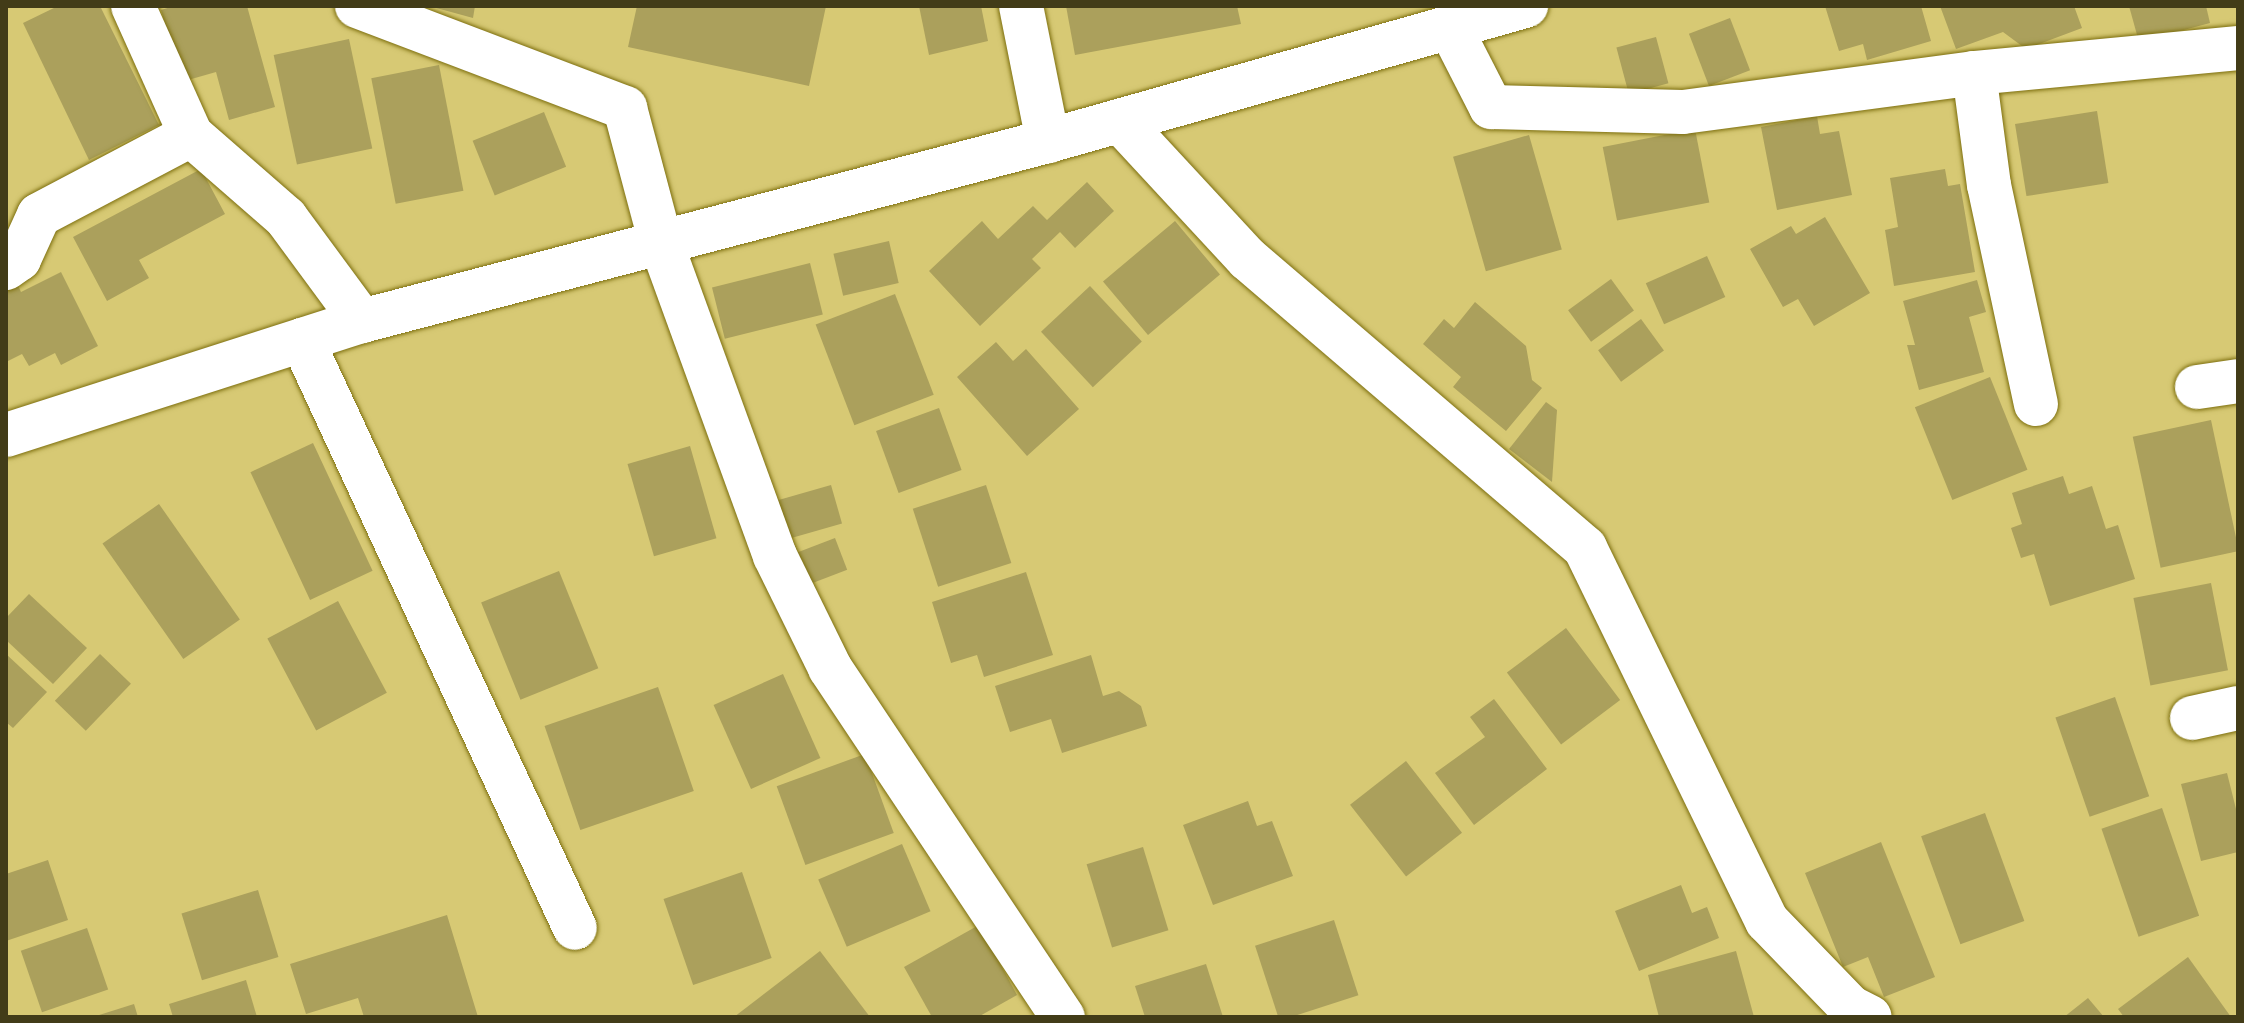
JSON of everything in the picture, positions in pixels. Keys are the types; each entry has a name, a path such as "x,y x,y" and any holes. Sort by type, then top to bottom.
{"street":[{"path":"133,6 191,135 286,218 362,321"},
{"path":"357,6 625,108 660,240 775,556 830,668 1063,1017"},
{"path":"1021,6 1048,141"},
{"path":"8,430 362,321 1120,121 1420,24 1526,6"},
{"path":"1420,24 1491,107 1683,112 1974,73 2238,48"},
{"path":"1974,73 1989,185 2036,404"},
{"path":"1120,121 1248,259 1585,548 1767,921 1850,1007 1870,1017"},
{"path":"6,268 19,259 39,215 191,135"},
{"path":"302,340 575,928"},
{"path":"2192,718 2238,708"}],"building":[{"path":"58,6 100,6 159,125 89,160 23,23"},
{"path":"174,6 247,6 275,107 229,120 216,72 181,82 161,10"},
{"path":"429,6 475,6 473,18"},
{"path":"637,6 826,6 809,86 628,47"},
{"path":"919,6 981,6 988,41 929,55"},
{"path":"1066,6 1237,6 1241,24 1075,55"},
{"path":"1825,6 1921,6 1931,41 1867,60 1863,44 1839,51"},
{"path":"1940,6 2074,6 2082,28 2026,49 2003,32 1956,49"},
{"path":"2129,6 2206,6 2210,23 2139,42"},
{"path":"1730,18 1750,70 1709,86 1689,34"},
{"path":"1656,37 1668,83 1629,94 1616,48"},
{"path":"349,39 372,149 297,165 274,55"},
{"path":"439,65 463,191 396,204 371,78"},
{"path":"2097,111 2108,183 2026,196 2015,124"},
{"path":"544,112 566,167 495,196 473,141"},
{"path":"1817,116 1820,134 1839,131 1852,195 1777,210 1761,127"},
{"path":"1695,129 1709,203 1617,221 1603,147"},
{"path":"1529,135 1562,249 1486,271 1453,157"},
{"path":"201,169 225,214 139,260 149,278 107,301 73,237"},
{"path":"1945,169 1948,186 1960,184 1975,272 1894,286 1885,230 1898,227 1890,178"},
{"path":"1087,182 1114,211 1075,248 1060,232 1032,259 1041,268 980,326 929,271 982,221 998,239 1033,206 1047,220"},
{"path":"1825,217 1870,293 1814,326 1798,299 1783,307 1750,249 1791,226 1796,234"},
{"path":"1175,221 1220,275 1148,335 1103,281"},
{"path":"889,241 899,283 843,296 833,254"},
{"path":"1707,256 1725,297 1664,324 1646,283"},
{"path":"810,263 823,314 725,339 712,287"},
{"path":"61,272 98,346 61,365 55,353 29,366 22,354 6,362 6,286 16,281 21,292"},
{"path":"1611,279 1634,311 1591,342 1568,310"},
{"path":"1977,280 1986,312 1969,317 1984,372 1919,390 1907,345 1915,345 1903,301"},
{"path":"1090,286 1142,342 1093,387 1041,332"},
{"path":"895,294 934,395 854,425 816,324"},
{"path":"1475,302 1526,346 1532,380 1542,388 1506,431 1453,387 1461,377 1423,344 1444,319 1454,328"},
{"path":"1641,319 1664,351 1621,382 1598,350"},
{"path":"996,342 1013,361 1026,349 1079,409 1027,456 957,377"},
{"path":"1990,377 2027,470 1952,500 1915,407"},
{"path":"1546,402 1557,410 1552,482 1509,449"},
{"path":"939,408 962,470 899,493 876,431"},
{"path":"2211,420 2238,551 2161,568 2133,437"},
{"path":"313,443 373,571 310,600 250,472"},
{"path":"690,446 716,538 654,556 628,464"},
{"path":"2063,476 2069,494 2092,486 2106,529 2118,525 2135,579 2050,606 2034,554 2021,558 2011,528 2022,524 2012,493"},
{"path":"831,485 842,523 785,540 774,501"},
{"path":"986,485 1011,563 938,587 913,509"},
{"path":"159,504 240,620 183,659 102,544"},
{"path":"835,538 847,570 806,586 794,554"},
{"path":"559,571 598,668 520,700 481,602"},
{"path":"1026,572 1053,655 984,677 977,655 951,663 932,602"},
{"path":"2211,583 2228,670 2150,685 2133,598"},
{"path":"29,594 87,648 53,684 6,640 6,618"},
{"path":"338,601 387,693 316,730 267,639"},
{"path":"1566,628 1620,700 1561,744 1507,673"},
{"path":"6,654 47,692 13,728 6,722"},
{"path":"100,654 131,684 86,731 55,701"},
{"path":"1091,655 1103,696 1119,691 1141,706 1147,726 1062,753 1051,719 1010,732 995,686"},
{"path":"783,674 820,758 751,789 714,705"},
{"path":"658,687 694,791 580,830 545,726"},
{"path":"2115,697 2149,796 2090,817 2055,718"},
{"path":"1494,699 1547,769 1474,825 1435,773 1485,737 1470,717"},
{"path":"865,754 894,833 805,865 777,786"},
{"path":"1406,761 1462,833 1406,876 1350,805"},
{"path":"2227,773 2238,817 2238,852 2201,861 2181,784"},
{"path":"1248,801 1257,826 1272,821 1293,876 1213,905 1183,825"},
{"path":"2162,808 2199,916 2139,937 2101,829"},
{"path":"1985,813 2024,921 1960,944 1921,836"},
{"path":"1881,842 1935,977 1884,997 1868,957 1843,967 1805,873"},
{"path":"902,844 931,911 847,947 818,880"},
{"path":"1143,847 1168,930 1112,947 1087,864"},
{"path":"48,860 68,920 6,941 6,874"},
{"path":"742,872 772,958 693,985 664,899"},
{"path":"1681,885 1692,913 1707,907 1719,938 1639,971 1615,911"},
{"path":"258,890 278,957 202,980 181,913"},
{"path":"447,915 478,1017 364,1017 358,998 306,1014 290,964"},
{"path":"1334,920 1358,995 1291,1017 1278,1017 1255,946"},
{"path":"979,925 1017,995 978,1017 932,1017 904,967"},
{"path":"87,928 108,989 42,1012 21,951"},
{"path":"820,951 870,1017 734,1017"},
{"path":"1736,951 1754,1017 1659,1017 1648,975"},
{"path":"2188,957 2231,1017 2124,1017 2118,1009"},
{"path":"1206,964 1223,1017 1145,1017 1135,986"},
{"path":"246,980 257,1017 173,1017 169,1004"},
{"path":"2088,998 2104,1017 2064,1017"},
{"path":"134,1004 138,1017 96,1017 96,1016"}]}
